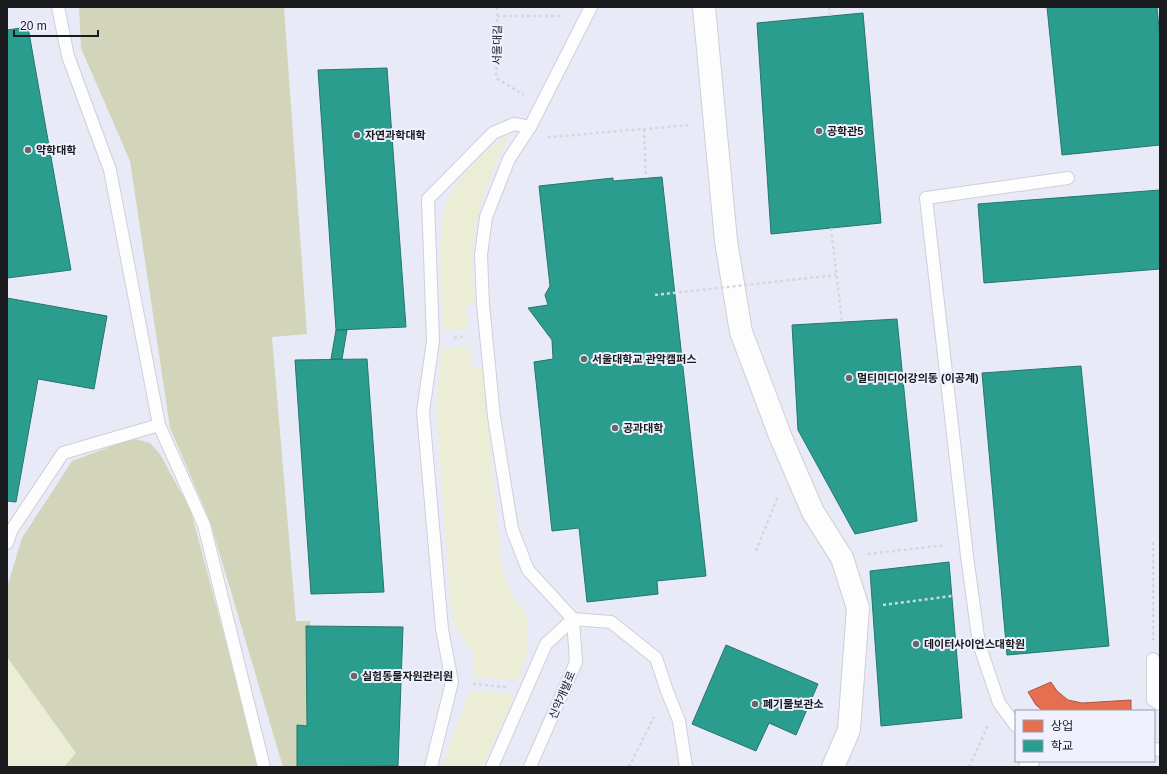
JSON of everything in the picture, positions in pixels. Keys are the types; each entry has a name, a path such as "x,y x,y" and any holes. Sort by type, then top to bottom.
{"street":[{"path":"704,7 726,241 741,332 781,438 813,512 842,558 858,608 849,730 833,767"}],"lane":[{"path":"58,7 68,56 110,170 159,426 204,525 264,767"},
{"path":"591,7 530,127 509,159 486,217 481,255 483,304 494,417 512,529 528,570 573,619 611,622 656,658 679,721 686,767"},
{"path":"430,767 452,682 442,629 423,412 433,341 428,199 493,133 514,124 530,127"},
{"path":"1015,725 999,703 979,644 965,543 926,198 1068,178"},
{"path":"7,543 11,531 63,453 159,426"},
{"path":"492,767 546,644 573,619"},
{"name":"신약개발로","path":"530,767 576,662 573,619"},
{"path":"1154,659 1154,700 1160,704"}],"path":[{"name":"서울대길","path":"497,7 496,78 541,106"},
{"path":"829,7 830,16"},
{"path":"497,16 561,16 564,11"},
{"path":"530,127 550,137 714,123"},
{"path":"644,129 646,178"},
{"path":"831,228 842,322"},
{"path":"655,295 836,275"},
{"path":"756,551 792,463"},
{"path":"1153,542 1154,659"},
{"path":"842,558 965,543"},
{"path":"858,608 972,594"},
{"path":"452,682 526,688"},
{"path":"629,767 667,691"},
{"path":"969,767 999,703"}],"shaded area":[{"name":"서울대학교 관악캠퍼스","path":"7,7 1160,7 1160,767 7,767"}],"green space":[{"path":"79,7 284,7 307,334 272,337 296,621 310,621 318,759 313,767 283,767 210,521 170,428 130,161 81,48"},
{"path":"507,135 509,136 489,182 478,214 472,264 475,304 466,306 468,329 444,331 440,260 442,222 445,206 450,194 469,170 483,155"},
{"path":"469,345 472,367 483,367 502,568 511,594 528,618 528,647 520,680 473,677 474,654 453,622 449,586 436,402 442,350"},
{"path":"136,439 150,443 160,454 191,511 259,767 64,767 76,753 7,657 7,587 22,538 72,461 123,442"},
{"path":"7,657 76,753 64,767 7,767"},
{"path":"469,691 513,694 514,696 482,767 442,767"}],"building: 상업":[{"path":"1051,682 1057,691 1068,700 1082,703 1131,700 1131,710 1042,710 1036,705 1028,692"}],"building: 학교":[{"path":"1047,7 1157,7 1160,39 1160,145 1062,155"},
{"name":"공학관5","path":"863,13 881,223 771,234 757,23"},
{"name":"약학대학","path":"28,27 71,270 7,278 7,30"},
{"name":"자연과학대학","path":"387,68 406,327 336,330 318,70"},
{"name":"공과대학","path":"662,177 706,576 657,581 658,594 587,602 579,528 552,531 534,362 553,359 552,340 528,308 548,305 545,295 550,286 539,186 613,178 613,181"},
{"path":"1160,190 1160,269 984,283 978,204"},
{"path":"7,298 107,316 94,389 38,379 16,502 7,501"},
{"name":"멀티미디어강의동 (이공계)","path":"897,319 917,521 855,534 798,430 792,325"},
{"path":"336,330 347,330 342,359 331,359"},
{"path":"367,359 384,592 311,594 295,360"},
{"path":"1081,366 1109,646 1007,655 982,373"},
{"name":"데이터사이언스대학원","path":"949,562 962,718 881,726 870,571"},
{"name":"실험동물자원관리원","path":"306,626 403,627 398,766 297,767 297,725 307,726"},
{"name":"폐기물보관소","path":"726,645 818,684 796,735 769,723 756,751 692,724"}],"place":[{"name":"공학관5","path":"819,131"},
{"name":"자연과학대학","path":"357,135"},
{"name":"약학대학","path":"28,150"},
{"name":"서울대학교 관악캠퍼스","path":"584,359"},
{"name":"멀티미디어강의동 (이공계)","path":"849,378"},
{"name":"공과대학","path":"615,428"},
{"name":"데이터사이언스대학원","path":"916,644"},
{"name":"실험동물자원관리원","path":"354,676"},
{"name":"폐기물보관소","path":"755,704"}]}
